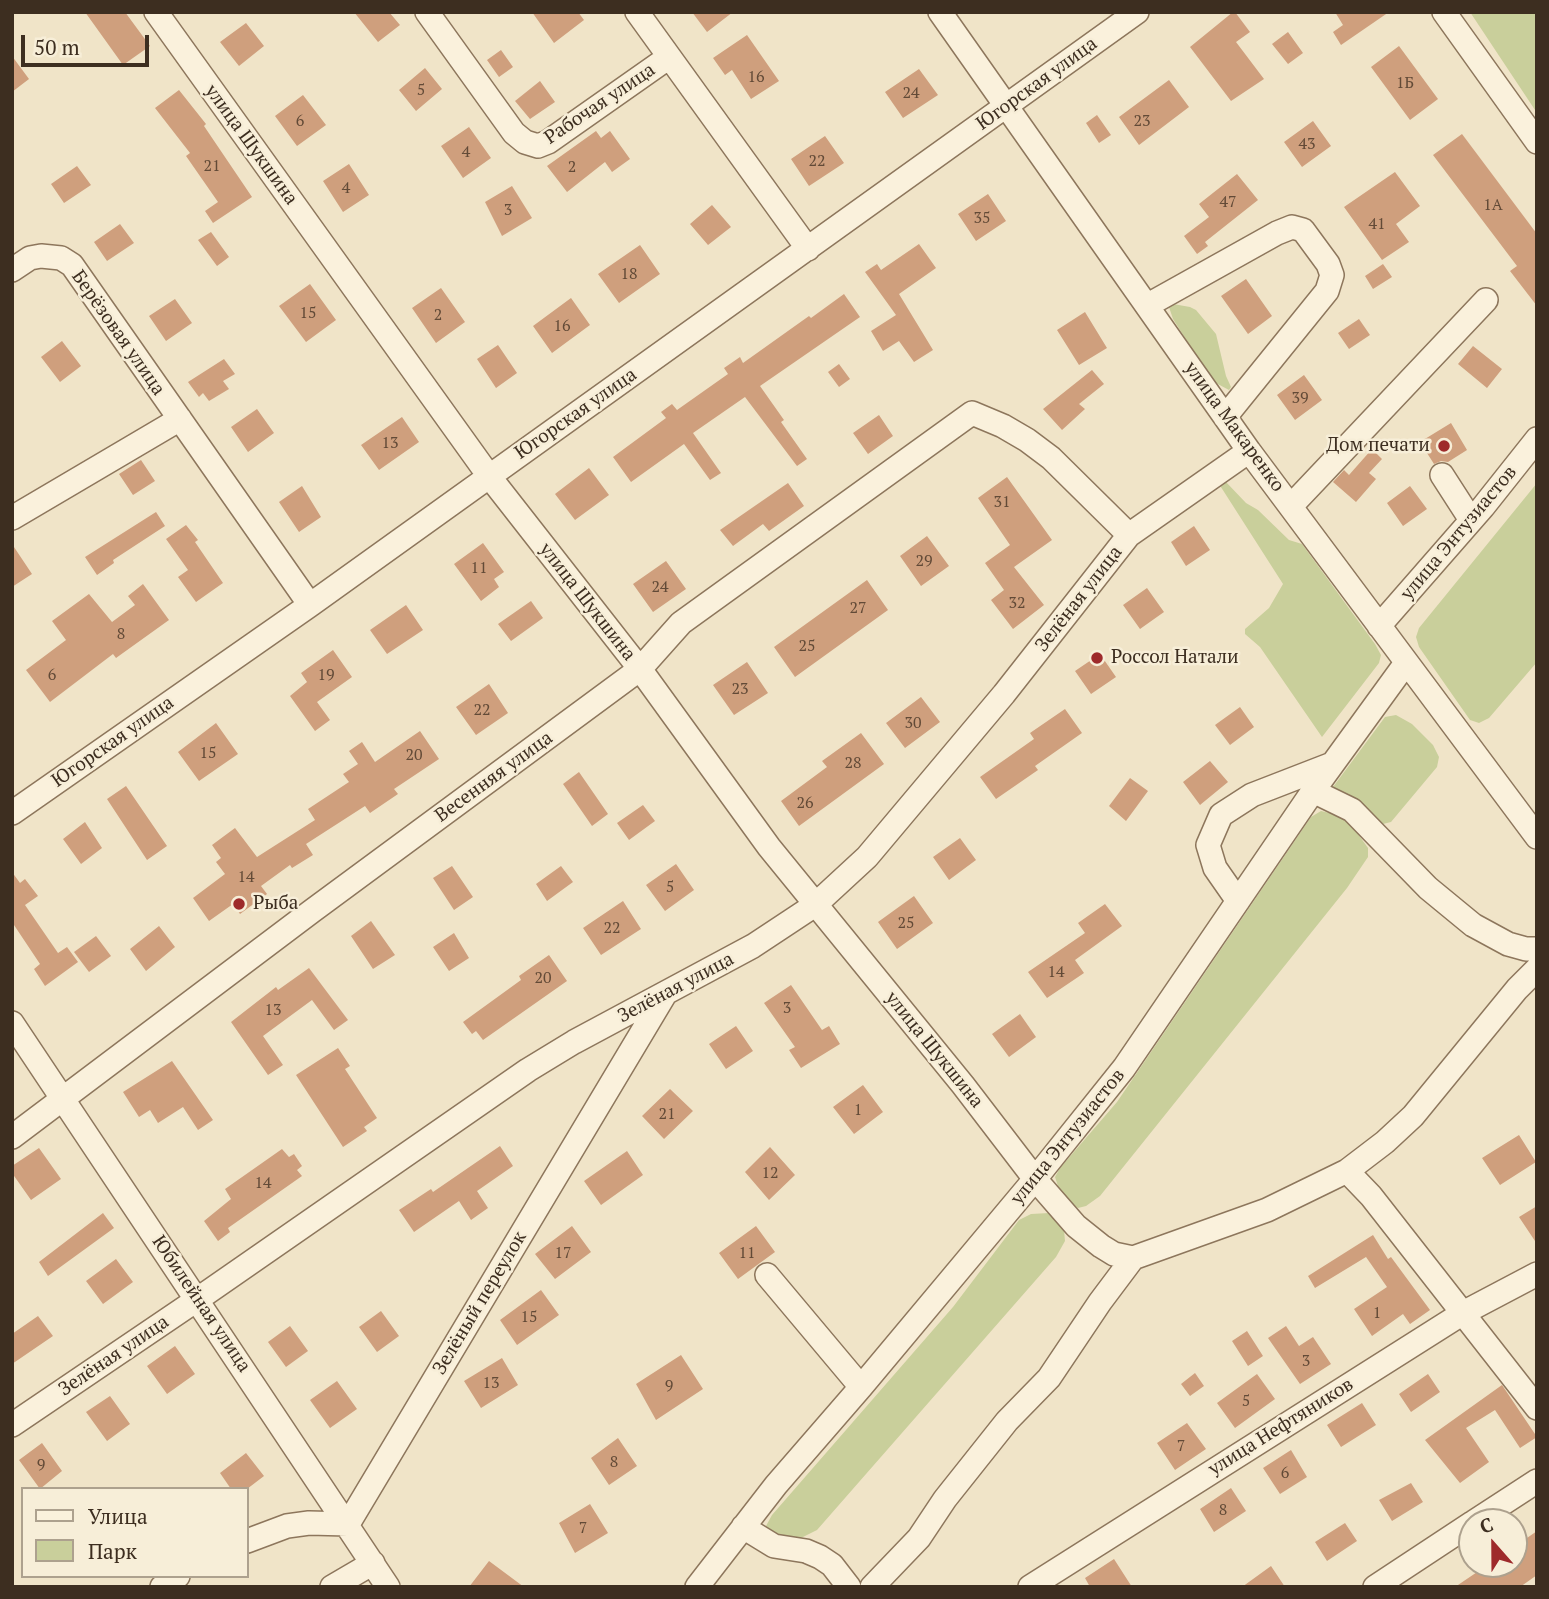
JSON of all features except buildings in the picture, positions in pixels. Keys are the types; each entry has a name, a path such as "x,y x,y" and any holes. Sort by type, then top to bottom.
{"street":[{"name":"улица Шукшина","path":"156,12 489,476 640,669 769,847 963,1085 1035,1179 1076,1226 1114,1254 1133,1258"},
{"name":"Рабочая улица","path":"427,12 514,133 525,142 538,146 548,142 670,57"},
{"name":"Рабочая улица","path":"637,12 808,249"},
{"name":"улица Макаренко","path":"940,12 1249,451 1537,837"},
{"name":"Югорская улица","path":"12,813 310,605 1137,12"},
{"path":"1444,12 1537,142"},
{"path":"1148,305 1292,227 1303,230 1328,264 1332,275 1327,291 1225,417"},
{"name":"Берёзовая улица","path":"12,270 30,258 41,256 61,258 72,265 310,605"},
{"path":"1290,506 1486,300"},
{"name":"Весенняя улица","path":"12,1138 312,911 640,669 681,623 972,414 1003,426 1051,458 1129,535"},
{"path":"12,518 180,419"},
{"name":"улица Энтузиастов","path":"1379,626 1537,439"},
{"name":"Зелёная улица","path":"12,1425 528,1070 574,1042 753,946 816,905 867,857 1004,694 1129,535 1249,451"},
{"path":"1442,475 1471,520"},
{"name":"улица Энтузиастов","path":"697,1587 776,1485 861,1387 1125,1068 1313,791 1406,663"},
{"path":"1238,901 1216,869 1208,845 1221,815 1252,795 1332,764"},
{"path":"1313,791 1352,810 1428,888 1473,925 1508,943 1526,949 1537,949"},
{"path":"872,1587 919,1538 945,1499 1007,1421 1049,1378 1133,1258 1266,1210 1347,1171 1413,1116 1517,989 1537,969"},
{"name":"Зелёный переулок","path":"348,1524 665,994"},
{"name":"Юбилейная улица","path":"12,1023 388,1587"},
{"path":"1347,1171 1371,1196 1537,1408"},
{"name":"улица Нефтяников","path":"1030,1587 1463,1313 1537,1274"},
{"path":"767,1275 861,1387"},
{"path":"1496,1508 1537,1481"},
{"path":"248,1541 287,1526 309,1523 348,1524"},
{"path":"743,1527 774,1546 806,1551 820,1557 832,1565 849,1587"},
{"path":"1374,1587 1458,1533"},
{"path":"332,1587 373,1563"}],"green space":[{"path":"1470,12 1537,12 1537,113"},
{"path":"1173,304 1196,310 1216,334 1231,387 1229,390 1214,382 1185,338 1173,319 1169,307"},
{"path":"1226,482 1289,540 1302,544 1381,655 1379,663 1322,737 1260,647 1245,634 1245,629 1269,608 1283,584 1219,484"},
{"path":"1537,483 1537,662 1489,718 1479,723 1470,720 1419,647 1416,637 1419,628"},
{"path":"1396,715 1412,724 1433,745 1439,757 1437,767 1391,822 1379,825 1336,795 1333,787 1385,717"},
{"path":"1321,811 1338,815 1353,827 1368,848 1368,857 1347,888 1100,1196 1078,1208 1068,1201 1059,1189 1055,1177 1060,1168 1117,1102 1311,817"},
{"path":"1049,1213 1064,1230 1065,1241 1056,1257 817,1530 795,1541 769,1535 766,1526 772,1515 953,1307 1019,1220 1031,1214"}],"place":[{"name":"Дом печати","path":"1444,446"},
{"name":"Россол Натали","path":"1097,658"},
{"name":"Рыба","path":"239,904"}]}
